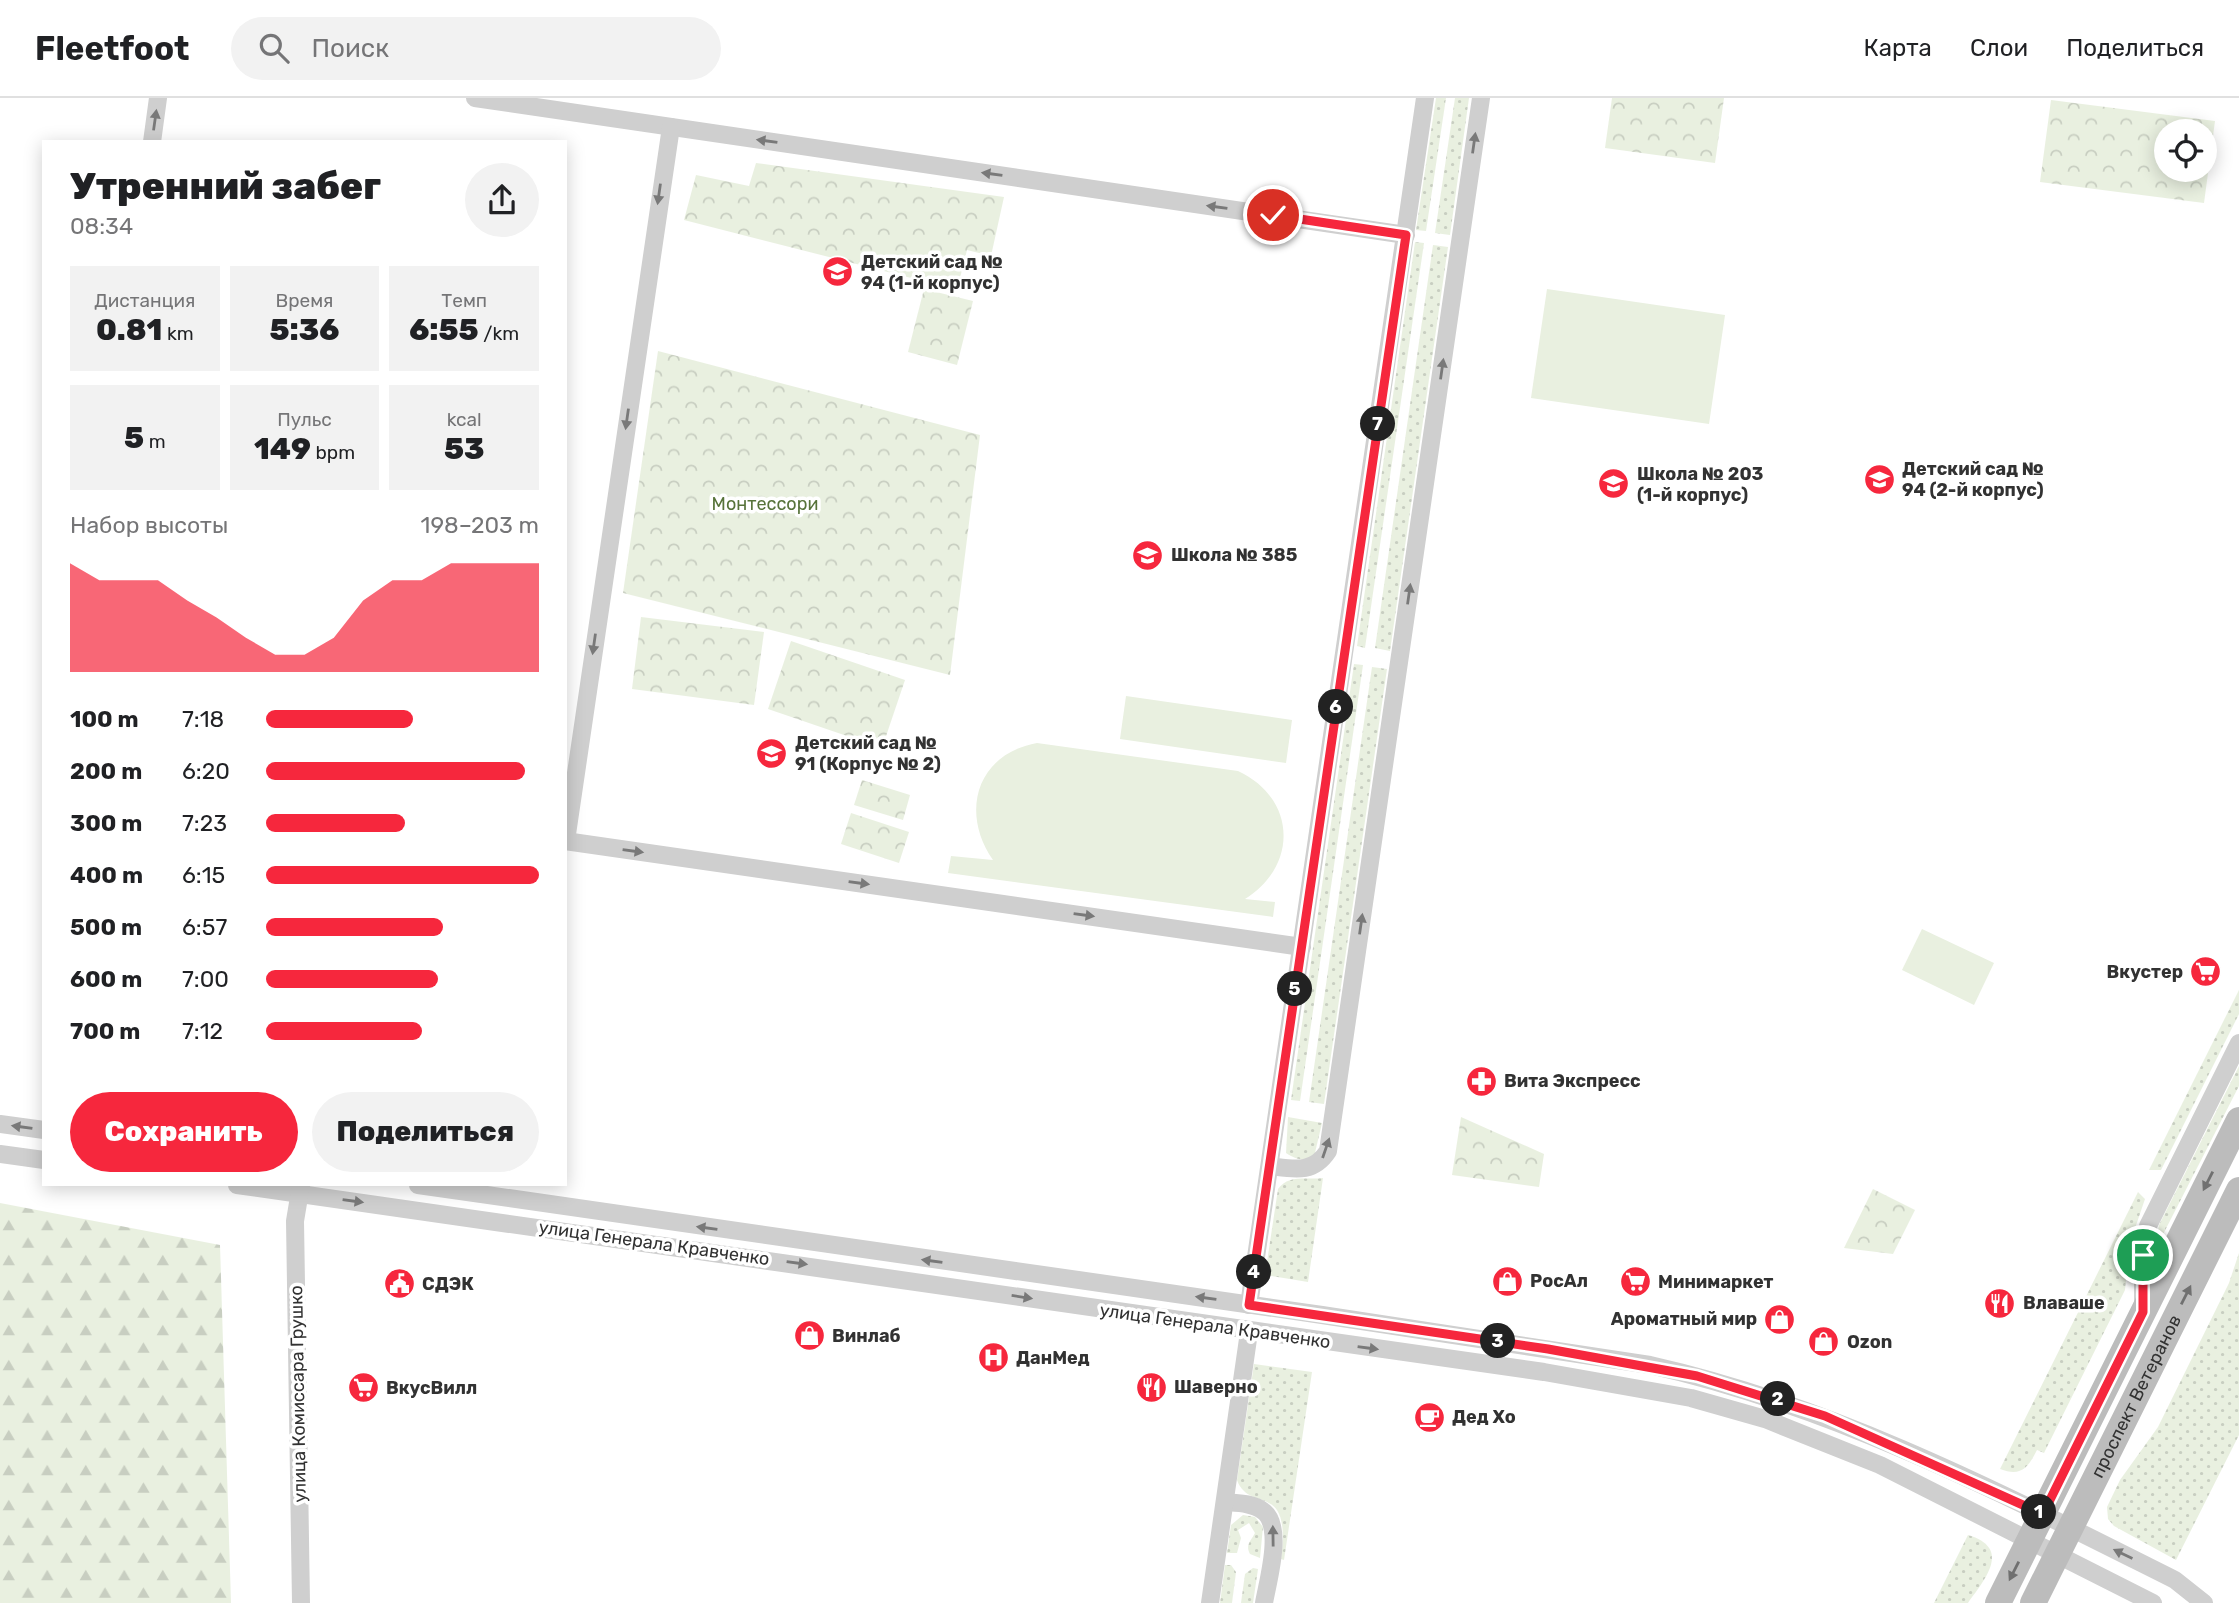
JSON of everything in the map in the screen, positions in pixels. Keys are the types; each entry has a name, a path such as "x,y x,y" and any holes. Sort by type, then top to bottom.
{"main road":[{"name":"проспект Ветеранов","path":"1998,1603 2239,1120"},
{"name":"проспект Ветеранов","path":"2033,1603 2239,1190"}],"street":[{"path":"152,140 158,98"},
{"path":"475,98 1406,235"},
{"path":"1249,1305 1425,98"},
{"path":"1270,1166 1307,1169 1320,1163 1328,1151 1481,98"},
{"path":"567,834 671,127"},
{"path":"567,841 1302,947"},
{"path":"2143,1312 2143,1255 2148,1226 2239,1042"},
{"path":"0,1124 42,1130"},
{"path":"0,1154 42,1160"},
{"name":"улица Генерала Кравченко","path":"253,1186 300,1189 1249,1332 1544,1372 1690,1398 1765,1419 1880,1465 2153,1603"},
{"name":"улица Генерала Кравченко","path":"425,1186 1548,1349 1697,1376 1772,1397 1847,1425 2043,1514 2175,1580 2204,1603"},
{"name":"улица Комиссара Грушко","path":"300,1189 295,1221 301,1603"},
{"path":"1210,1603 1249,1332"},
{"path":"1225,1502 1252,1506 1264,1511 1272,1522 1275,1535 1265,1603"}],"green space":[{"path":"1436,98 1446,98 1426,231 1416,230"},
{"path":"1455,98 1469,98 1450,235 1435,233"},
{"path":"1612,98 1724,98 1715,163 1605,148"},
{"path":"2051,100 2199,119 2154,119 2154,182 2207,182 2204,203 2040,182"},
{"path":"756,163 1004,197 991,256 967,250 958,286 924,277 923,281 684,220 696,175 749,186"},
{"path":"1415,242 1424,243 1365,648 1357,646"},
{"path":"1433,245 1448,247 1390,651 1375,648"},
{"path":"924,289 973,301 957,365 908,352"},
{"path":"1547,289 1725,315 1709,424 1531,398"},
{"name":"Монтессори","path":"658,351 980,435 950,675 623,593"},
{"path":"641,617 764,632 754,705 632,689"},
{"path":"791,641 905,680 882,748 768,709"},
{"path":"1354,664 1363,665 1300,1101 1291,1100"},
{"path":"1372,667 1387,669 1324,1104 1309,1102"},
{"path":"1126,696 1292,720 1286,763 1120,739"},
{"path":"1037,743 1238,771 1257,783 1271,798 1280,814 1284,832 1282,851 1275,868 1263,885 1245,899 1275,902 1273,917 948,873 951,856 993,860 977,823 976,805 980,788 988,772 1000,759 1016,749"},
{"path":"862,780 910,795 903,820 854,805"},
{"path":"851,813 909,832 899,863 841,844"},
{"path":"1922,929 1994,963 1974,1005 1902,970"},
{"path":"2239,990 2239,1014 2161,1170 2149,1170"},
{"path":"2239,1066 2239,1086 2154,1252 2159,1225"},
{"path":"1288,1117 1322,1123 1314,1157 1299,1159 1286,1153"},
{"path":"1461,1117 1544,1154 1539,1187 1452,1175"},
{"path":"1323,1178 1308,1282 1265,1275 1278,1189 1292,1179"},
{"path":"1873,1189 1915,1210 1893,1254 1844,1248"},
{"path":"2138,1192 2145,1199 2130,1243 2125,1290 2044,1453 2037,1450 2027,1466 2019,1471 2000,1469"},
{"path":"0,1203 220,1245 231,1603 0,1603"},
{"path":"2239,1253 2239,1435 2176,1560 2114,1526 2108,1519 2107,1507 2120,1480 2158,1427 2229,1283"},
{"path":"1254,1364 1312,1372 1284,1560 1281,1559 1283,1534 1275,1508 1243,1490 1237,1480"},
{"path":"1243,1515 1255,1517 1263,1527 1260,1558 1250,1554 1248,1548 1255,1533 1249,1523 1238,1530 1241,1538 1237,1553 1227,1553 1231,1525"},
{"path":"1968,1535 1989,1547 1992,1555 1988,1573 1968,1603 1934,1603"},
{"path":"1225,1565 1231,1565 1236,1572 1232,1603 1220,1603"},
{"path":"1253,1568 1258,1569 1253,1603 1241,1603 1245,1574"}],"place":[{"name":"Детский сад № 94 (1-й корпус)","path":"838,272"},
{"name":"Детский сад № 94 (2-й корпус)","path":"1879,479"},
{"name":"Школа № 203 (1-й корпус)","path":"1614,484"},
{"name":"Школа № 385","path":"1148,555"},
{"name":"Детский сад № 91 (Корпус № 2)","path":"772,753"},
{"name":"Вкустер","path":"2206,972"},
{"name":"Вита Экспресс","path":"1481,1081"},
{"name":"РосАл","path":"1507,1281"},
{"name":"Минимаркет","path":"1635,1282"},
{"name":"СДЭК","path":"399,1284"},
{"name":"Влаваше","path":"2000,1303"},
{"name":"Ароматный мир","path":"1780,1319"},
{"name":"Винлаб","path":"809,1336"},
{"name":"Ozon","path":"1824,1342"},
{"name":"ДанМед","path":"993,1358"},
{"name":"Шаверно","path":"1151,1387"},
{"name":"ВкусВилл","path":"363,1388"},
{"name":"Дед Хо","path":"1429,1417"}],"route":[{"path":"1273,215 1406,235 1249,1305 1650,1365 1697,1376 1772,1397 1825,1416 2043,1514 2143,1312 2143,1255"}]}
